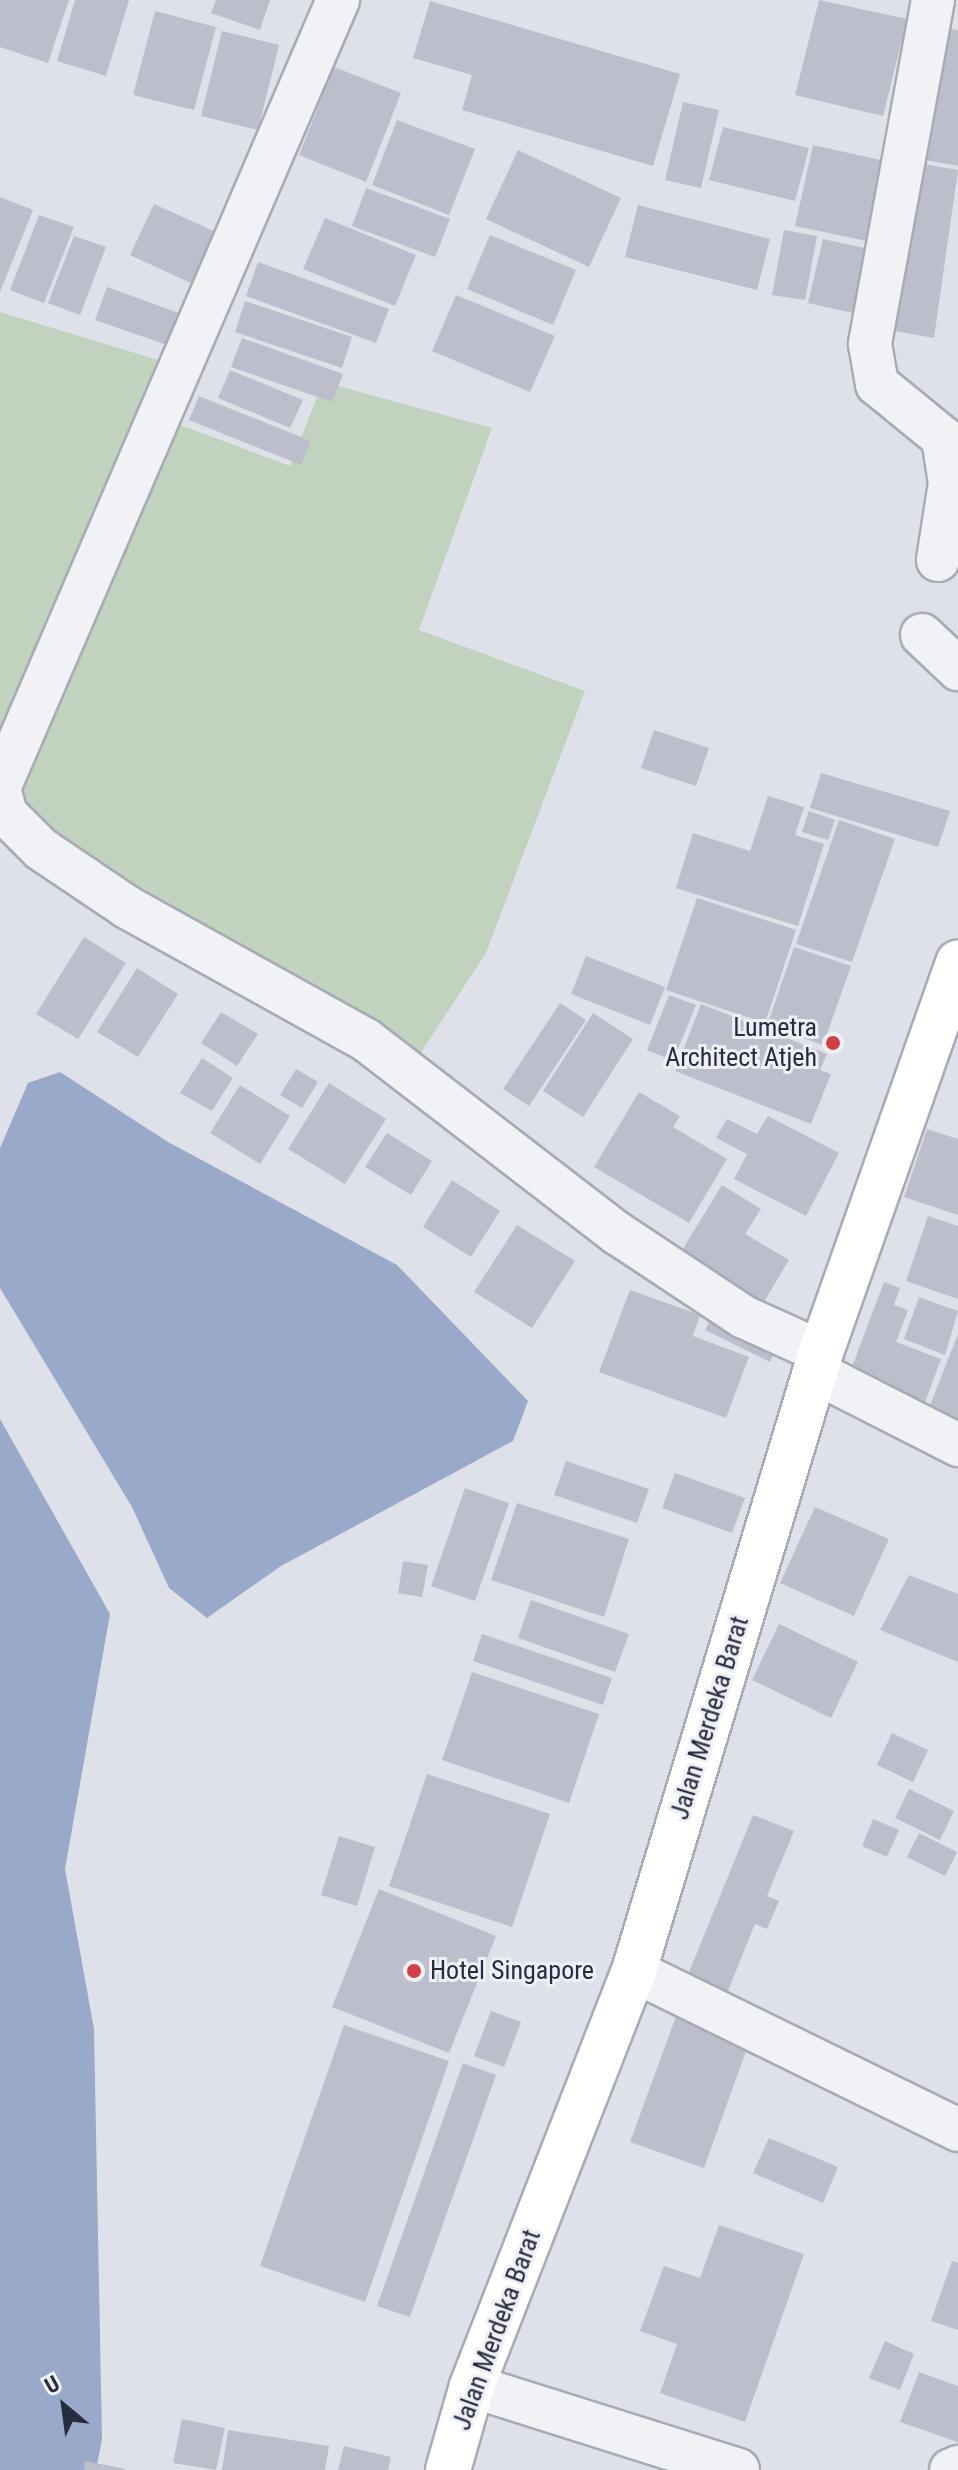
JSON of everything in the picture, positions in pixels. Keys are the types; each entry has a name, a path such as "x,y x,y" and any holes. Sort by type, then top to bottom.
{"main road":[{"name":"Jalan Merdeka Barat","path":"448,2470 472,2386 634,1971 818,1362 958,962"}],"street":[{"path":"338,0 0,782 6,814 41,849 127,907 366,1040 617,1233 744,1317 958,1445"},
{"path":"933,0 870,344 877,384 943,438 950,483 938,560"},
{"path":"922,635 958,669"},
{"path":"634,1971 958,2130"},
{"path":"472,2386 738,2470"},
{"path":"951,2470 958,2467"}],"green space":[{"path":"0,312 181,367 159,417 290,466 323,382 492,428 419,630 585,691 486,953 408,1072 43,846 0,771"}],"water":[{"path":"60,1072 168,1142 397,1265 528,1401 513,1441 281,1566 207,1618 169,1588 132,1507 0,1288 0,1148 28,1083"},
{"path":"0,1419 110,1614 65,1869 94,2029 102,2439 96,2470 0,2470"}],"building":[{"path":"0,0 69,0 48,63 0,47"},
{"path":"75,0 129,0 106,76 57,61"},
{"path":"216,0 270,0 260,30 211,13"},
{"path":"819,0 907,19 883,116 795,95"},
{"path":"430,1 680,74 653,166 462,110 472,75 413,58"},
{"path":"155,11 216,27 194,110 133,95"},
{"path":"939,27 958,30 958,166 914,158"},
{"path":"222,31 279,45 258,130 201,116"},
{"path":"334,67 401,93 366,182 299,155"},
{"path":"683,102 719,110 701,188 665,180"},
{"path":"397,120 475,149 449,215 372,185"},
{"path":"723,127 809,148 795,201 709,180"},
{"path":"813,145 894,163 876,243 795,226"},
{"path":"518,150 621,198 589,267 486,219"},
{"path":"912,162 958,170 934,338 883,329"},
{"path":"366,188 450,219 435,257 352,226"},
{"path":"0,197 33,210 0,292"},
{"path":"154,204 231,239 206,290 130,255"},
{"path":"638,205 770,239 757,290 625,257"},
{"path":"39,215 74,227 44,303 10,290"},
{"path":"325,218 416,255 395,306 303,269"},
{"path":"784,230 817,236 805,300 772,295"},
{"path":"490,235 576,270 553,325 467,289"},
{"path":"74,236 106,247 80,315 48,303"},
{"path":"823,239 883,252 870,317 808,303"},
{"path":"258,262 389,309 376,343 246,296"},
{"path":"107,287 179,313 167,345 95,320"},
{"path":"456,295 555,336 530,392 432,351"},
{"path":"245,301 352,337 342,368 235,332"},
{"path":"242,338 343,374 332,402 231,367"},
{"path":"230,370 303,400 290,428 218,398"},
{"path":"199,396 311,441 301,465 189,420"},
{"path":"654,730 709,748 696,786 641,768"},
{"path":"821,773 950,811 938,847 810,808"},
{"path":"768,796 804,807 795,835 824,844 798,926 676,888 693,833 750,851"},
{"path":"809,811 835,820 828,840 802,832"},
{"path":"839,820 895,839 852,962 796,944"},
{"path":"697,898 796,930 765,1023 666,990"},
{"path":"84,937 126,963 78,1039 36,1014"},
{"path":"794,947 851,966 823,1045 767,1026"},
{"path":"586,956 665,987 650,1025 571,994"},
{"path":"137,968 178,994 138,1057 97,1032"},
{"path":"669,995 696,1005 673,1061 647,1050"},
{"path":"560,1003 586,1020 529,1106 503,1089"},
{"path":"701,1004 827,1054 820,1070 831,1074 811,1124 675,1071"},
{"path":"221,1012 258,1034 237,1066 201,1043"},
{"path":"593,1013 633,1039 583,1117 543,1091"},
{"path":"202,1058 233,1078 212,1111 180,1093"},
{"path":"296,1069 318,1082 302,1108 280,1095"},
{"path":"329,1083 386,1119 345,1184 288,1149"},
{"path":"240,1085 290,1116 260,1164 210,1133"},
{"path":"639,1092 680,1116 673,1127 727,1159 689,1223 594,1167"},
{"path":"768,1116 839,1153 806,1216 734,1179 747,1154 716,1138 727,1119 757,1134"},
{"path":"927,1129 958,1139 958,1215 904,1197"},
{"path":"387,1133 432,1161 411,1195 365,1167"},
{"path":"452,1180 500,1211 471,1257 423,1227"},
{"path":"722,1185 761,1209 745,1234 789,1260 762,1305 679,1255"},
{"path":"928,1216 958,1226 958,1299 906,1281"},
{"path":"517,1225 575,1261 532,1328 474,1292"},
{"path":"884,1282 900,1288 894,1305 908,1310 896,1342 941,1359 925,1402 849,1375"},
{"path":"630,1290 700,1315 693,1336 749,1357 726,1418 599,1372"},
{"path":"919,1297 958,1311 945,1355 904,1339"},
{"path":"715,1310 780,1341 770,1362 705,1330"},
{"path":"958,1334 958,1419 929,1408"},
{"path":"566,1461 649,1489 637,1523 554,1495"},
{"path":"675,1473 745,1498 732,1533 662,1508"},
{"path":"465,1488 509,1503 475,1601 431,1586"},
{"path":"517,1503 629,1539 604,1617 491,1580"},
{"path":"815,1507 889,1539 854,1616 780,1583"},
{"path":"403,1561 428,1565 422,1597 398,1593"},
{"path":"909,1575 958,1594 958,1662 880,1630"},
{"path":"531,1600 629,1634 615,1672 518,1638"},
{"path":"779,1624 858,1662 831,1718 752,1680"},
{"path":"482,1634 612,1678 603,1705 473,1661"},
{"path":"472,1672 599,1714 569,1803 442,1760"},
{"path":"892,1733 928,1750 913,1782 877,1765"},
{"path":"427,1774 550,1814 512,1927 389,1886"},
{"path":"909,1789 954,1811 940,1840 895,1818"},
{"path":"753,1815 794,1831 767,1896 779,1901 767,1929 755,1924 725,1998 685,1982"},
{"path":"873,1819 899,1830 887,1857 862,1846"},
{"path":"919,1833 957,1852 945,1876 907,1857"},
{"path":"339,1836 375,1847 357,1906 321,1895"},
{"name":"Hotel Singapore","path":"379,1889 496,1936 449,2053 332,2007"},
{"path":"491,2011 521,2022 504,2067 474,2056"},
{"path":"678,2011 751,2037 704,2168 630,2142"},
{"path":"344,2025 449,2061 365,2302 260,2266"},
{"path":"463,2063 496,2075 410,2317 377,2306"},
{"path":"769,2138 838,2167 823,2203 753,2173"},
{"path":"719,2225 804,2254 745,2422 660,2393 677,2344 640,2331 664,2266 700,2278"},
{"path":"952,2261 958,2263 958,2330 931,2321"},
{"path":"885,2341 914,2354 900,2390 869,2378"},
{"path":"919,2372 958,2386 958,2442 900,2422"},
{"path":"182,2419 225,2428 216,2470 173,2463"},
{"path":"228,2430 329,2446 325,2470 222,2470"},
{"path":"344,2446 391,2457 388,2470 338,2470"},
{"path":"85,2461 126,2469 126,2470 84,2470"}],"place":[{"name":"Lumetra Architect Atjeh","path":"833,1043"},
{"name":"Hotel Singapore","path":"414,1971"}]}
